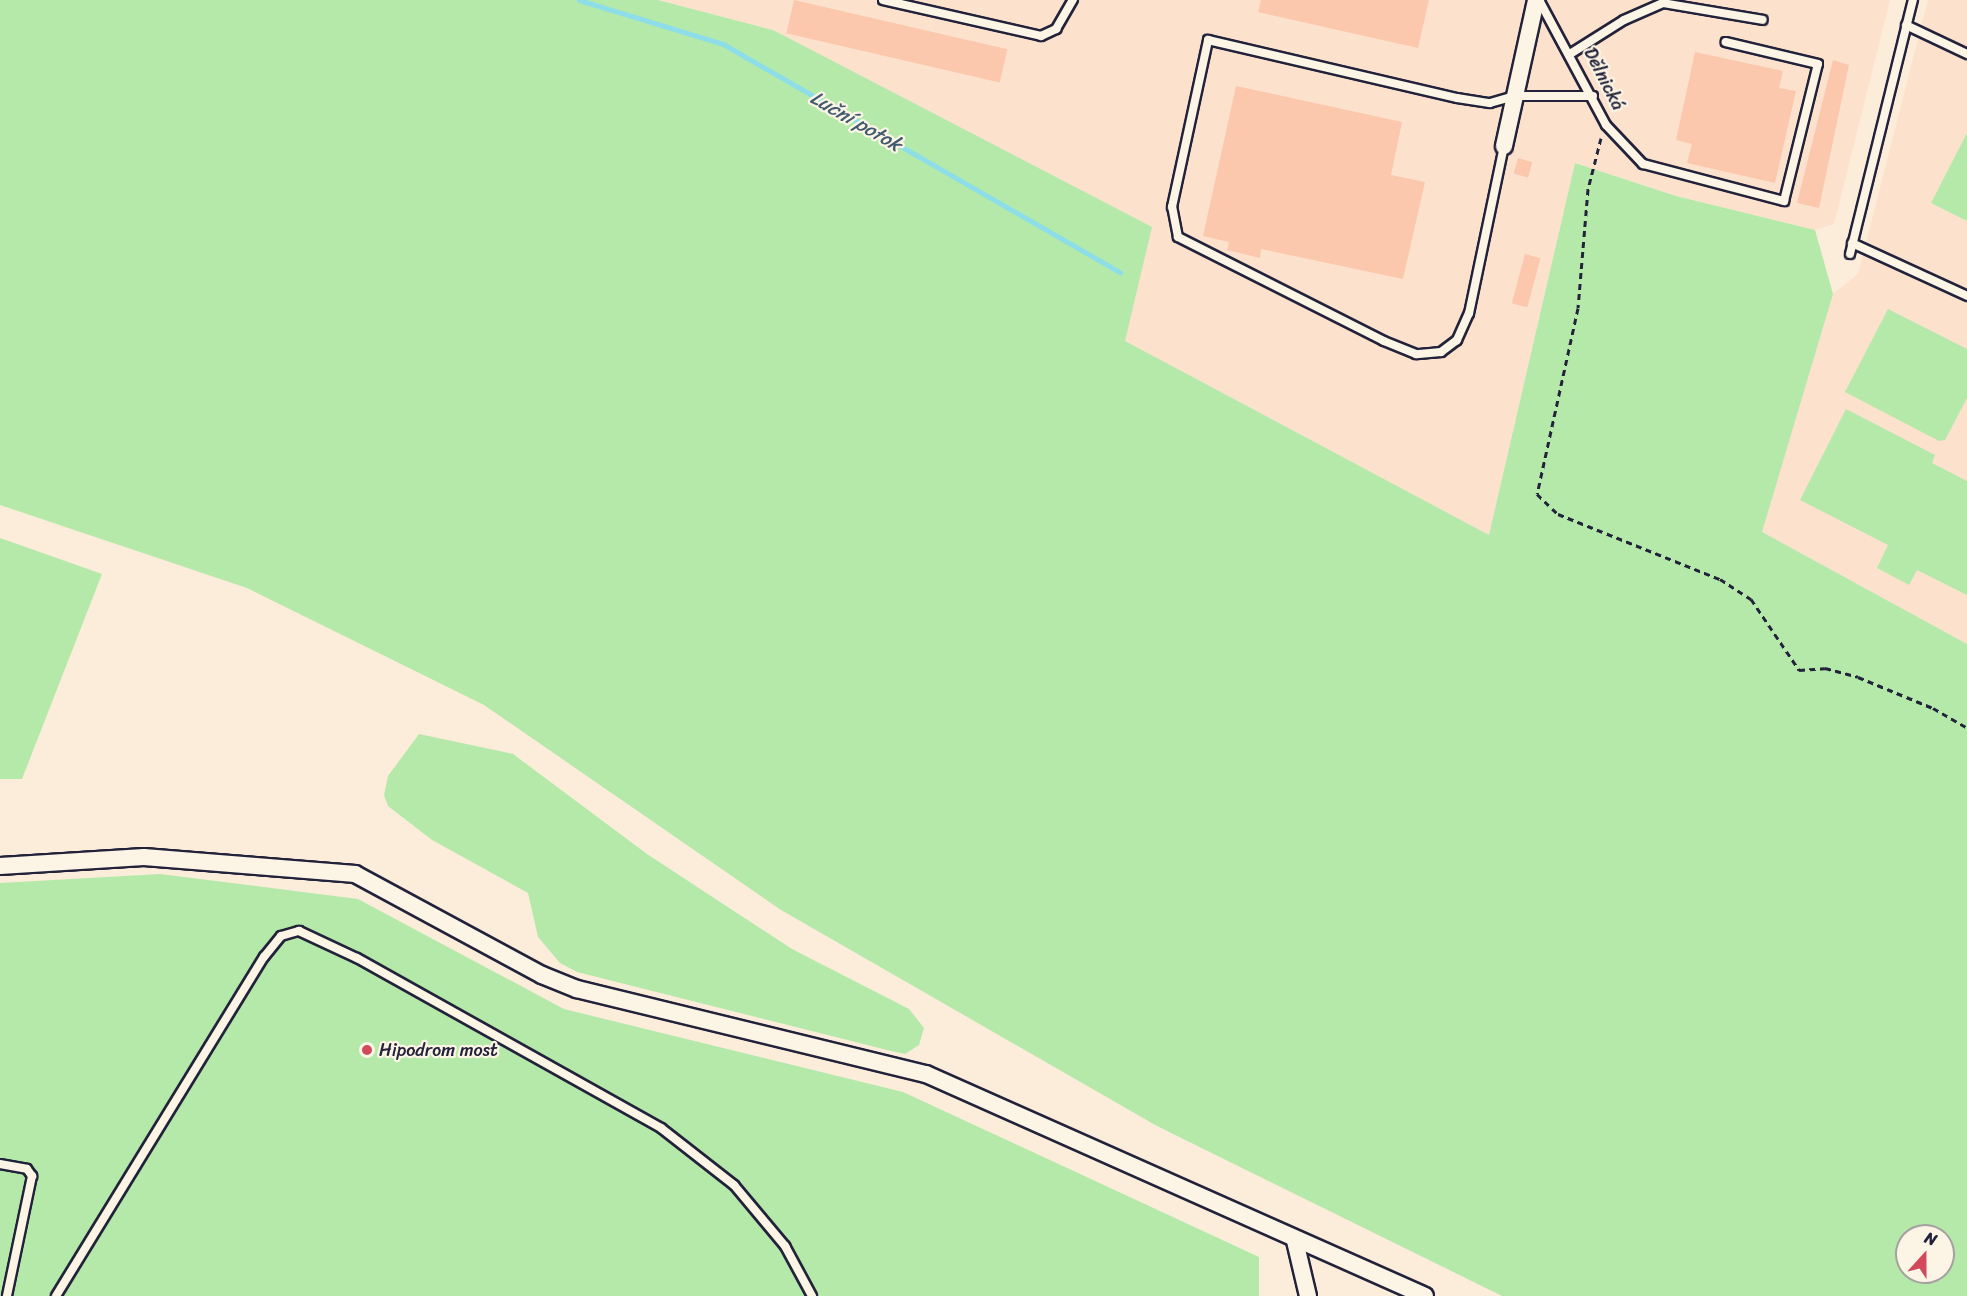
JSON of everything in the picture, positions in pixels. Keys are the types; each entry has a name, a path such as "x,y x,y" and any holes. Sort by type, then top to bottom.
{"street":[{"name":"Dělnická","path":"1504,146 1538,0"},
{"path":"0,866 144,857 355,874 542,975 578,989 926,1074 1295,1241 1425,1296"},
{"path":"1295,1241 1308,1296"}],"lane":[{"path":"883,0 908,3 1041,36 1056,29 1073,0"},
{"name":"Dělnická","path":"1538,0 1593,96 1606,125 1643,164 1681,177 1784,201 1818,64 1726,42"},
{"path":"1850,254 1913,0"},
{"path":"1570,54 1624,20 1663,3 1763,20"},
{"path":"1906,26 1967,54"},
{"path":"1504,146 1469,312 1457,340 1442,352 1416,354 1384,341 1178,237 1172,207 1208,40 1457,98 1490,103 1515,96 1593,96"},
{"path":"1852,243 1967,296"},
{"path":"56,1296 264,957 281,936 299,931 357,958 661,1128 734,1185 785,1246 812,1296"},
{"path":"0,1164 27,1169 32,1176 7,1296"}],"path":[{"path":"1606,125 1588,189 1578,308 1537,494 1558,514 1720,579 1751,598 1799,670 1825,668 1858,677 1933,708 1967,728"}],"shaded area":[{"path":"658,0 1890,0 1834,224 1815,230 1676,196 1575,163 1489,535 1125,341 773,30"},
{"path":"1928,0 1967,0 1967,644 1761,532 1833,294 1858,274"}],"green space":[{"path":"0,0 658,0 773,30 1152,227 1125,341 1489,535 1575,163 1676,196 1815,230 1833,294 1762,532 1967,644 1967,1296 1502,1296 1157,1126 781,910 484,705 247,588 0,505"},
{"path":"1967,133 1967,221 1931,203"},
{"path":"1888,309 1967,349 1967,398 1945,440 1939,441 1845,392"},
{"path":"1846,409 1935,455 1932,463 1967,481 1967,595 1917,570 1909,585 1877,568 1888,545 1800,500"},
{"path":"0,538 102,574 22,779 0,779"},
{"path":"419,734 513,754 647,854 792,949 909,1009 924,1028 919,1045 905,1054 891,1051 577,972 560,963 538,937 528,893 432,840 388,806 384,795 388,776"},
{"name":"Hipodrom most","path":"160,874 358,899 564,1009 903,1092 1259,1257 1259,1296 0,1296 0,883"}],"building":[{"path":"794,0 1007,49 1000,82 786,33"},
{"path":"1261,0 1429,0 1418,48 1258,12"},
{"path":"1695,52 1783,71 1779,88 1796,91 1775,183 1687,163 1692,144 1676,140"},
{"path":"1833,60 1849,65 1819,208 1797,203"},
{"path":"1236,86 1402,122 1391,175 1425,182 1403,279 1261,249 1260,258 1227,250 1229,242 1203,236"},
{"path":"1518,158 1532,162 1528,178 1514,173"},
{"path":"1525,254 1540,258 1527,307 1512,303"}],"waterway":[{"name":"Luční potok","path":"579,0 723,44 1120,272"}],"place":[{"name":"Hipodrom most","path":"367,1050"}]}
